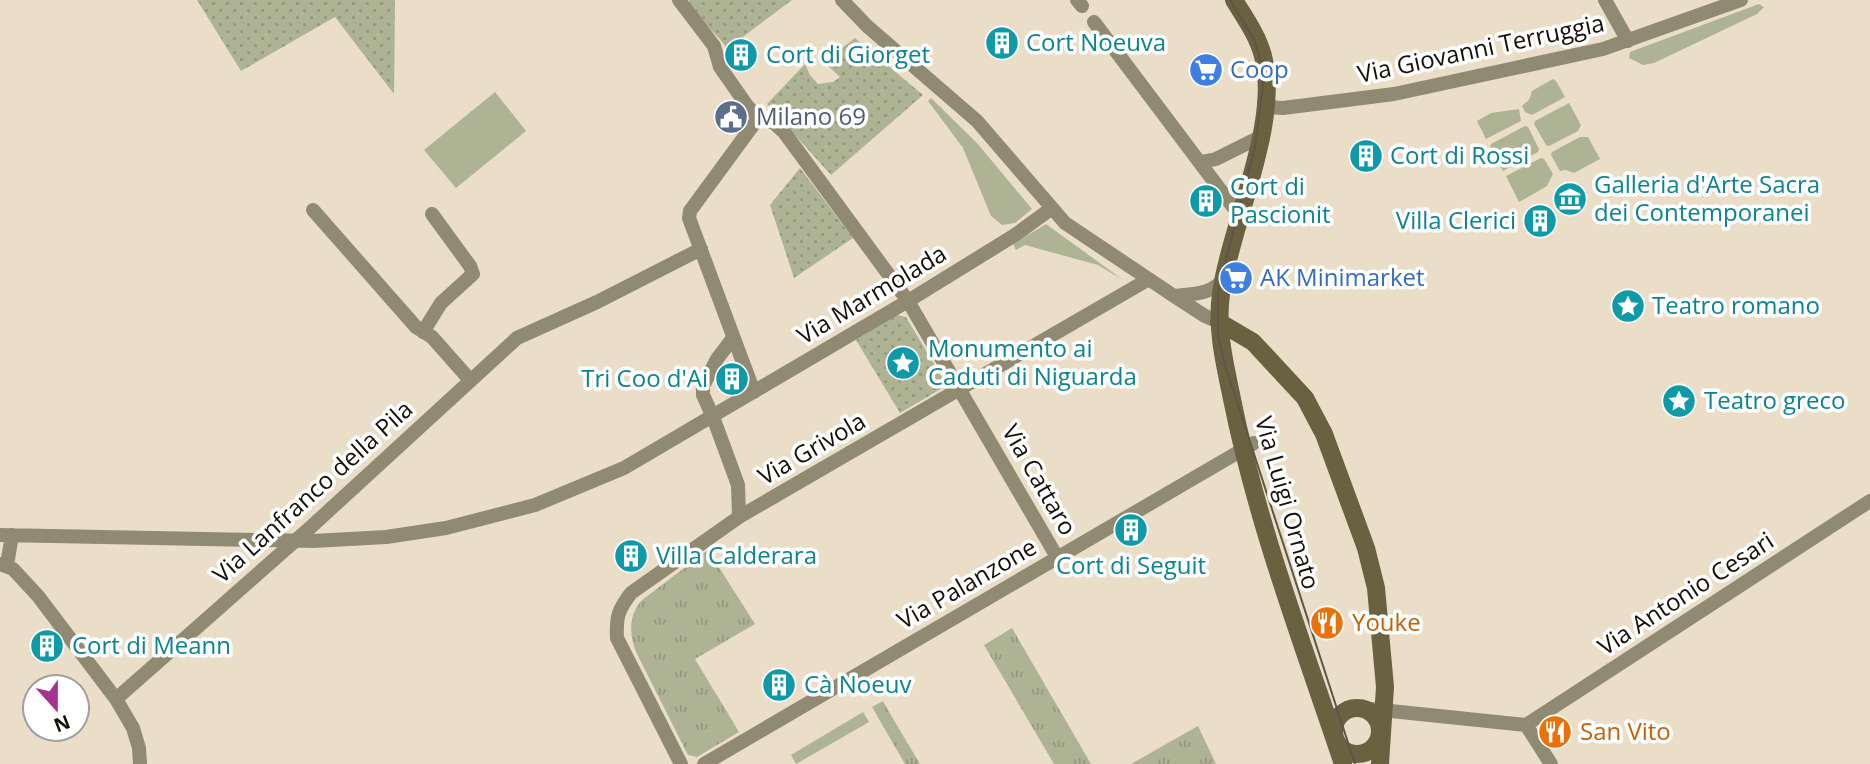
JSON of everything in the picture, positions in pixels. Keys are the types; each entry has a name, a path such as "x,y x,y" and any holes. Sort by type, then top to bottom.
{"main road":[{"name":"Via Luigi Ornato","path":"1234,0 1253,32 1264,60 1265,107 1221,294 1219,322 1223,349 1248,446 1343,764"},
{"path":"1219,322 1242,334 1275,363 1305,398 1320,425 1372,570 1386,697 1380,732 1375,746 1362,754 1345,751 1335,738 1334,727 1339,715 1349,709 1362,708 1375,716 1380,732 1380,764"}],"street":[{"name":"Via Cattaro","path":"678,0 714,46 722,70 748,107 784,132 908,301 1057,557"},
{"path":"842,0 867,26 977,121 1065,223 1205,316 1219,322"},
{"path":"1605,0 1622,43"},
{"name":"Via Giovanni Terruggia","path":"1265,107 1283,108 1394,94 1493,75 1622,43 1741,0"},
{"path":"1094,22 1240,216"},
{"path":"754,393 689,218 690,211 759,117"},
{"path":"1201,162 1216,159 1260,137"},
{"name":"Via Marmolada","path":"6,535 313,541 386,537 446,528 535,505 624,468 713,417 908,301 1015,235 1052,208"},
{"path":"313,210 415,327 432,337 470,380"},
{"path":"423,331 441,303 473,274 432,214"},
{"name":"Via Lanfranco della Pila","path":"116,699 517,338 597,302 701,249"},
{"path":"1174,296 1210,290 1225,277"},
{"path":"960,388 1149,279"},
{"path":"733,338 717,359 703,386 703,395 738,485 739,517"},
{"name":"Via Grivola","path":"681,764 617,638 619,609 631,593 739,517 960,388"},
{"name":"Via Palanzone","path":"704,764 1248,446"},
{"name":"Via Antonio Cesari","path":"1526,725 1870,501"},
{"path":"6,535 4,564 38,596 116,699 133,728 140,764"},
{"path":"1362,708 1526,725 1551,764"}],"green space":[{"path":"197,0 395,0 394,94 335,17 241,71"},
{"path":"689,0 792,0 727,49 696,14"},
{"path":"1759,4 1764,7 1757,14 1654,63 1643,65 1629,58 1630,52"},
{"path":"855,38 923,95 831,175 767,104 805,64 818,84 833,82 840,77 824,62"},
{"path":"1553,79 1565,97 1532,115 1525,112 1522,106 1529,100 1532,91"},
{"path":"495,92 526,131 456,188 424,150"},
{"path":"931,98 977,143 1032,209 1015,223 1002,225 991,216 963,148 928,101"},
{"path":"1569,103 1581,125 1578,131 1549,146 1546,145 1534,124 1535,121"},
{"path":"1519,109 1521,121 1486,139 1477,121 1491,113"},
{"path":"1525,126 1539,149 1538,152 1503,171 1490,148 1491,144"},
{"path":"1580,137 1588,137 1600,159 1574,173 1560,171 1552,152"},
{"path":"1541,158 1553,174 1547,186 1519,202 1506,176"},
{"path":"800,168 853,238 794,278 770,205"},
{"path":"1046,224 1123,280 1098,265 1025,245 1016,250 1013,244"},
{"path":"897,315 906,317 943,379 941,389 900,413 856,340"},
{"path":"708,550 755,624 695,659 739,732 697,757 688,755 637,654 631,626 634,612 642,600"},
{"path":"1012,628 1091,764 1054,764 984,645"},
{"path":"883,701 920,764 905,764 872,707"},
{"path":"863,712 869,722 796,764 791,755"},
{"path":"1198,726 1216,764 1131,764"}],"tram line":[{"path":"1230,0 1255,41 1262,67 1263,86 1255,146 1218,292 1218,336 1226,368 1355,764"}],"place":[{"name":"Cort Noeuva","path":"1002,43"},
{"name":"Cort di Giorget","path":"741,55"},
{"name":"Coop","path":"1206,70"},
{"name":"Milano 69","path":"731,117"},
{"name":"Cort di Rossi","path":"1366,156"},
{"name":"Galleria d'Arte Sacra dei Contemporanei","path":"1570,199"},
{"name":"Cort di Pascionit","path":"1206,201"},
{"name":"Villa Clerici","path":"1540,221"},
{"name":"AK Minimarket","path":"1236,278"},
{"name":"Teatro romano","path":"1628,306"},
{"name":"Monumento ai Caduti di Niguarda","path":"903,363"},
{"name":"Tri Coo d'Ai","path":"732,379"},
{"name":"Teatro greco","path":"1679,401"},
{"name":"Cort di Seguit","path":"1131,530"},
{"name":"Villa Calderara","path":"631,556"},
{"name":"Youke","path":"1327,623"},
{"name":"Cort di Meann","path":"47,646"},
{"name":"Cà Noeuv","path":"779,685"},
{"name":"San Vito","path":"1555,732"}]}
